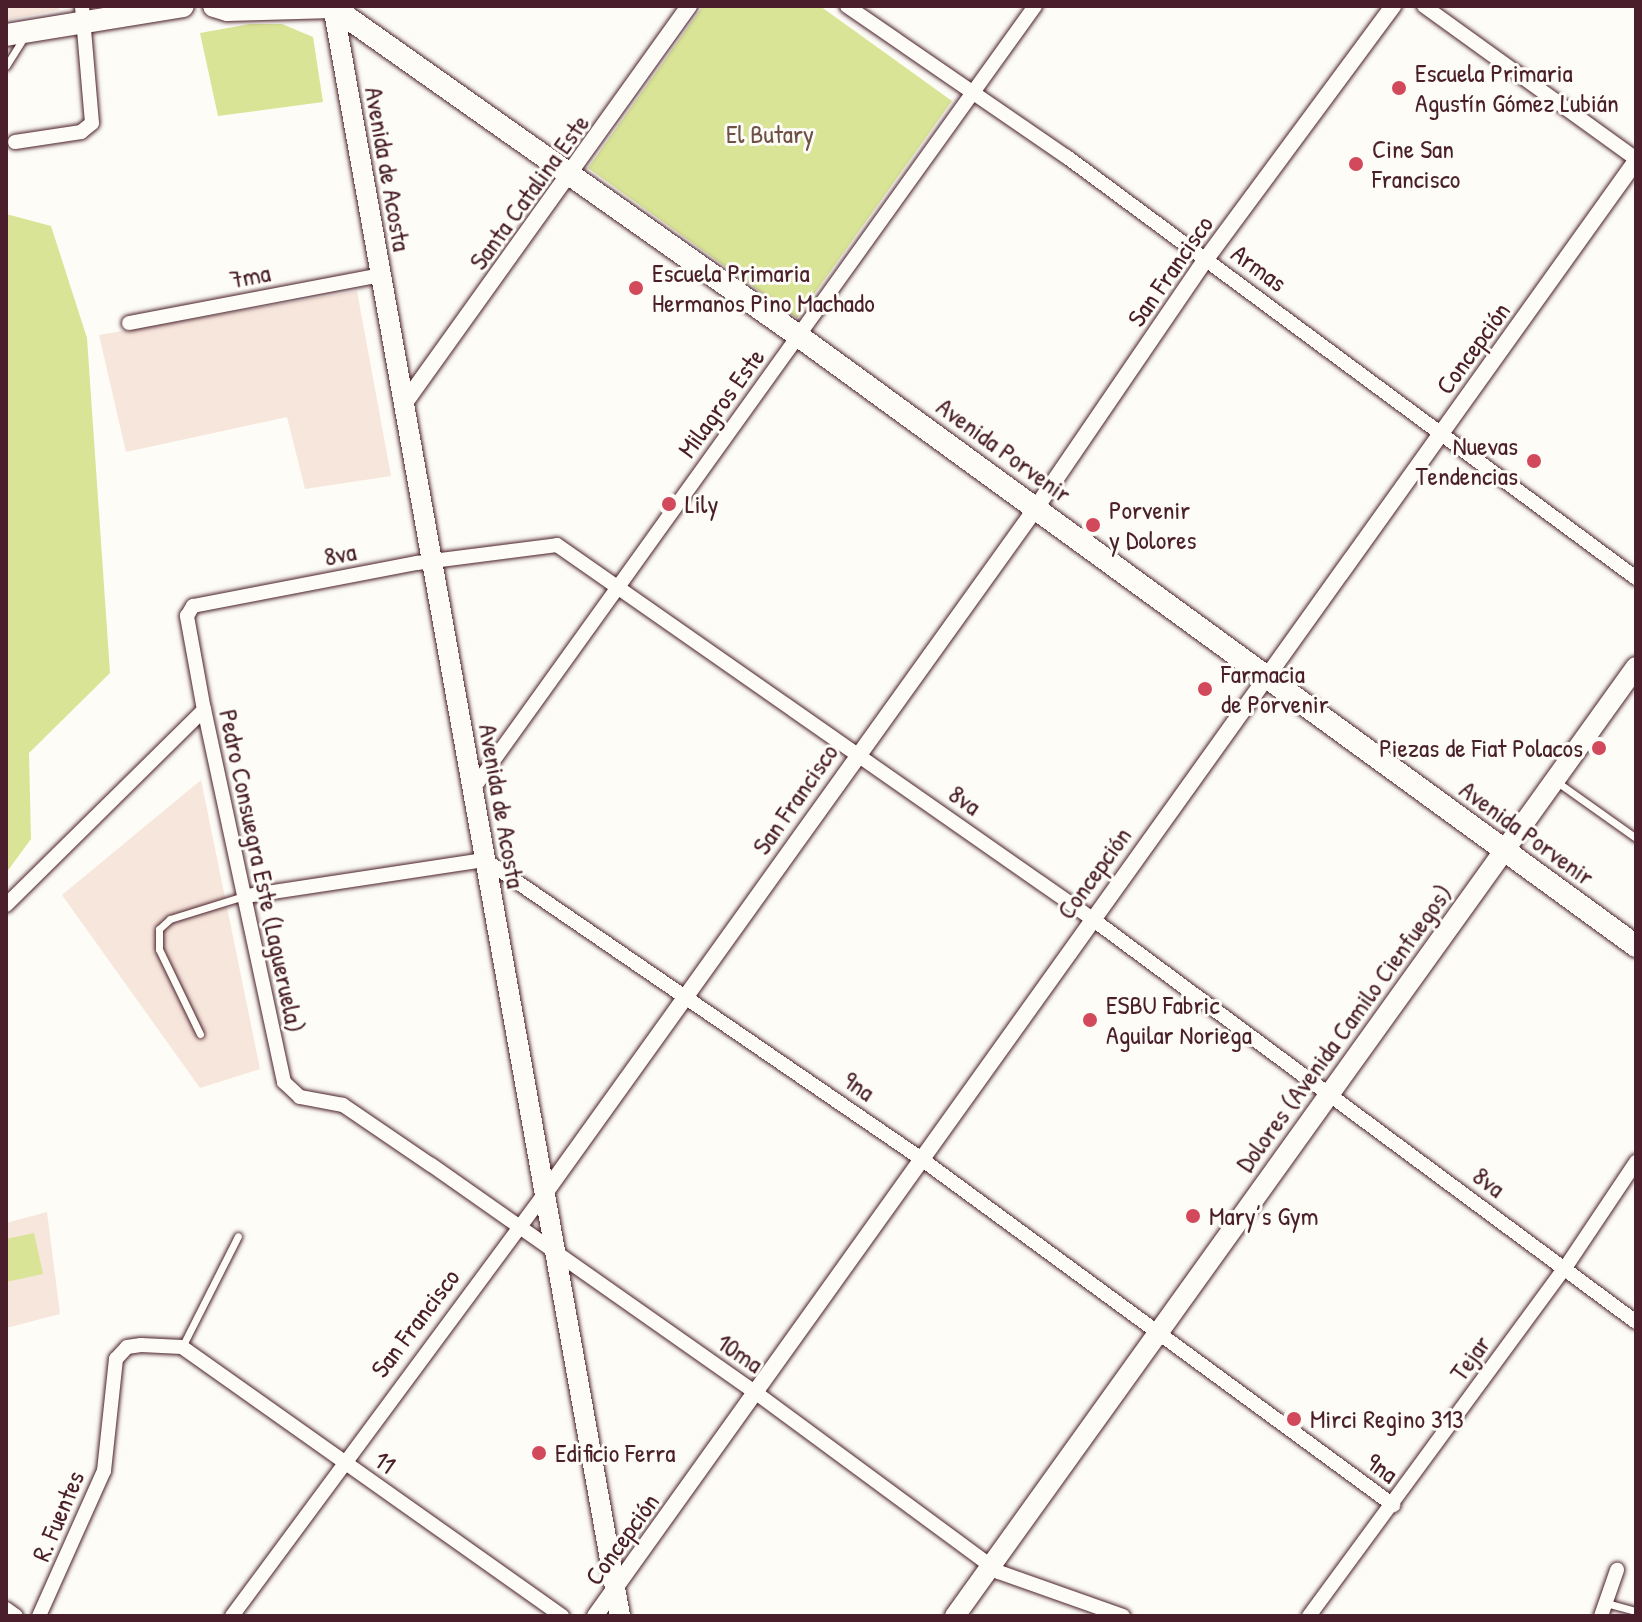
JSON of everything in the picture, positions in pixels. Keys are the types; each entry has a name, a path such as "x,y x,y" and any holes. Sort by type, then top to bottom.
{"main road":[{"path":"16,33 84,14 183,6"},
{"path":"214,6 227,10 333,6"},
{"name":"Avenida Porvenir","path":"333,6 800,337 1636,946"},
{"name":"Avenida de Acosta","path":"333,6 620,1616"},
{"name":"Dolores (Avenida Camilo Cienfuegos)","path":"955,1616 1636,667"}],"street":[{"name":"Santa Catalina Este","path":"404,404 572,175 689,6"},
{"name":"Armas","path":"847,6 1206,259 1443,431 1636,578"},
{"name":"Milagros Este","path":"473,789 1035,6"},
{"name":"San Francisco","path":"232,1616 342,1461 516,1227 545,1193 857,753 1036,508 1206,259 1393,6"},
{"path":"1424,6 1636,160"},
{"path":"15,142 81,132 92,123 84,14"},
{"name":"Concepción","path":"595,1616 1091,918 1636,160"},
{"name":"7ma","path":"129,323 381,275"},
{"name":"8va","path":"193,606 432,561 549,543 618,584 1091,918 1636,1322"},
{"name":"Pedro Consuegra Este (Lagueruela)","path":"193,606 187,616 204,710 284,1082 300,1097 343,1105"},
{"path":"6,905 204,710"},
{"path":"246,896 485,860"},
{"name":"9na","path":"485,860 920,1158 1155,1334 1393,1505"},
{"name":"10ma","path":"343,1105 756,1393 991,1566 1123,1616"},
{"name":"Tejar","path":"1309,1616 1565,1268 1636,1162"},
{"name":"R. Fuentes","path":"39,1616 104,1471 116,1359 127,1347 182,1347"},
{"name":"11","path":"182,1347 562,1616"},
{"path":"1603,1610 1617,1570"},
{"path":"6,1609 16,1616"}],"lane":[{"path":"6,66 16,33"},
{"path":"1556,781 1636,838"},
{"path":"200,1034 159,949 159,929 170,919 246,896"},
{"path":"182,1347 238,1236"},
{"path":"1603,1610 1636,1611"}],"shaded area":[{"path":"6,6 58,6 59,10 6,20"},
{"path":"357,291 391,476 305,489 287,417 126,452 99,335"},
{"path":"201,780 260,1069 200,1088 62,895"},
{"path":"47,1212 60,1314 6,1328 6,1223"}],"green space":[{"name":"El Butary","path":"703,6 820,6 952,101 797,318 588,168"},
{"path":"250,24 282,24 313,37 323,102 218,116 200,33"},
{"path":"6,214 51,226 87,338 110,673 29,753 31,839 6,873"},
{"path":"34,1233 43,1274 6,1282 6,1239"}],"place":[{"name":"Escuela Primaria Agustín Gómez Lubián","path":"1399,88"},
{"name":"Cine San Francisco","path":"1356,164"},
{"name":"Escuela Primaria Hermanos Pino Machado","path":"636,288"},
{"name":"Nuevas Tendencias","path":"1534,461"},
{"name":"Lily","path":"669,504"},
{"name":"Porvenir y Dolores","path":"1093,525"},
{"name":"Farmacia de Porvenir","path":"1205,689"},
{"name":"Piezas de Fiat Polacos","path":"1599,748"},
{"name":"ESBU Fabric Aguilar Noriega","path":"1090,1020"},
{"name":"Mary’s Gym","path":"1193,1216"},
{"name":"Mirci Regino 313","path":"1294,1419"},
{"name":"Edificio Ferra","path":"539,1453"}]}
